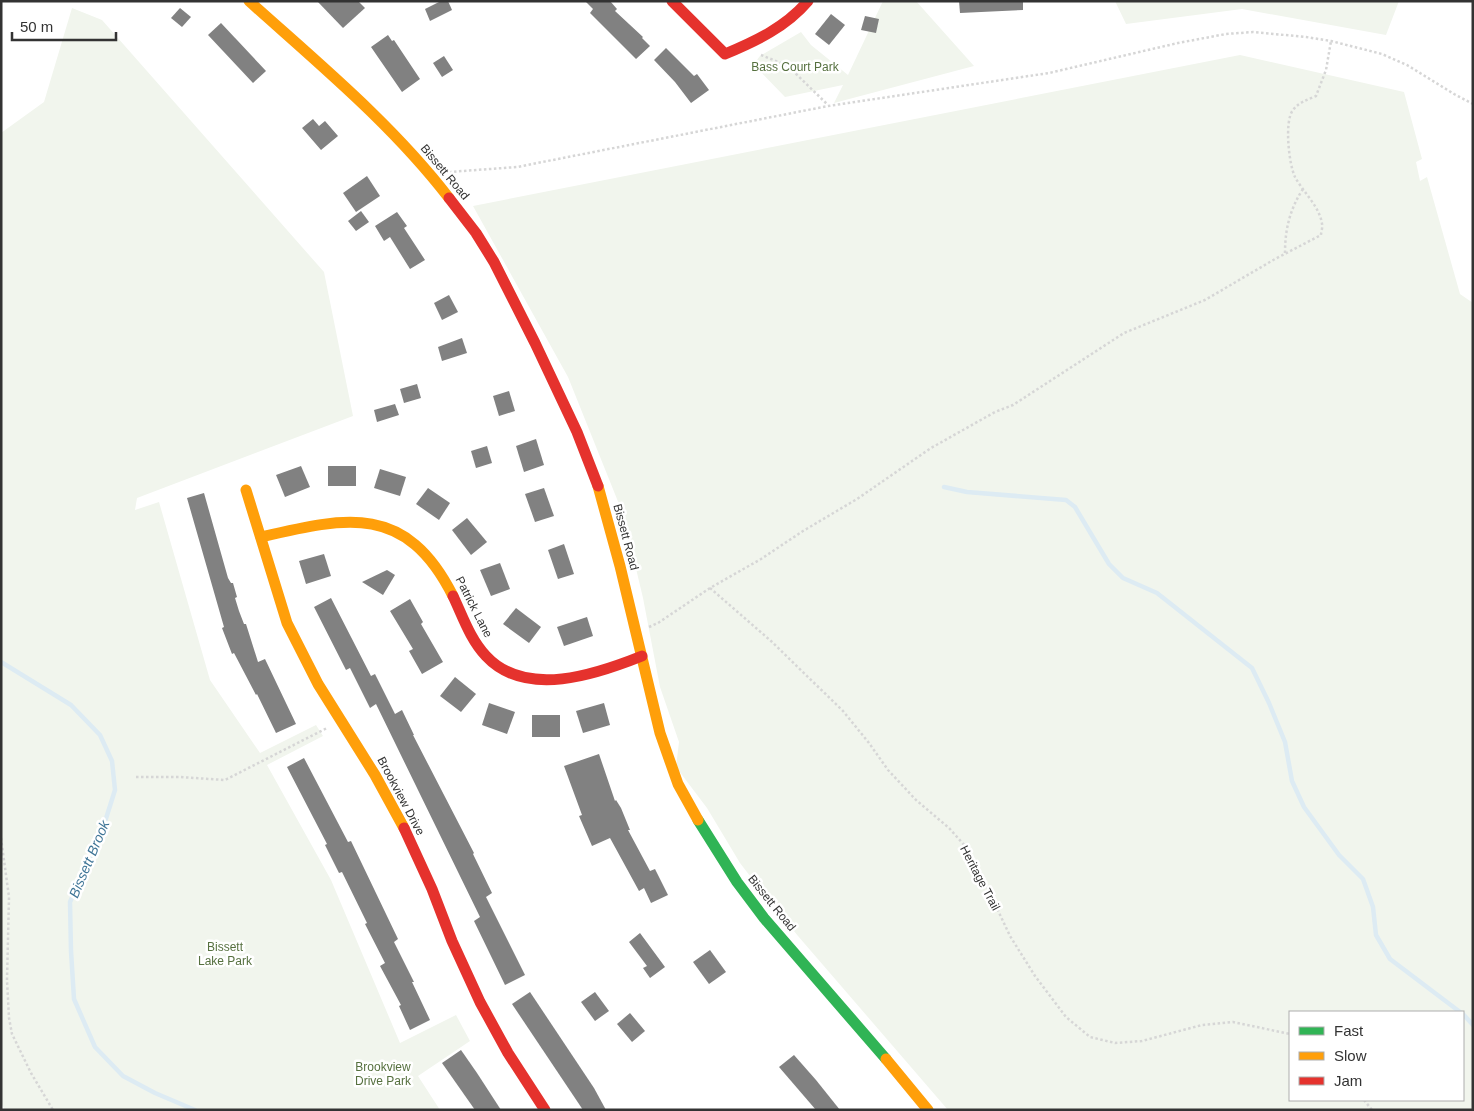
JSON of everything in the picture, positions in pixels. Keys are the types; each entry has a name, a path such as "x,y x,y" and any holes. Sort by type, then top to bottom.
{"street":[{"name":"Bissett Road","path":"249,1 368,108 430,173 456,205 494,262 578,432 596,480 666,753 678,784 706,835 737,882 764,918 825,987 928,1110"},
{"path":"672,1 725,54 776,28 796,14 808,1"},
{"name":"Brookview Drive","path":"246,490 287,623 318,684 375,775 401,824 432,889 480,1002 508,1053 545,1110"},
{"name":"Patrick Lane","path":"261,537 322,523 346,521 374,525 395,532 418,547 436,568 455,600 467,630 480,650 498,665 519,676 548,680 570,679 619,666 642,656"}],"path":[{"path":"430,173 517,167 828,106 1049,73 1226,34 1252,32 1331,41 1382,54 1407,65 1473,104"},
{"path":"636,633 658,623 710,588 762,559 803,531 857,499 931,448 995,412 1013,405 1124,333 1205,300 1321,235 1322,224 1318,212 1295,177 1290,159 1288,132 1292,111 1302,102 1316,96 1326,70 1331,41"},
{"path":"742,47 788,66 828,106"},
{"path":"1286,254 1285,241 1293,204 1303,189"},
{"name":"Heritage Trail","path":"710,588 772,641 843,711 888,770 916,800 949,828 966,847 1010,936 1035,976 1066,1016 1090,1038 1115,1043 1142,1041 1202,1025 1233,1022 1289,1034"},
{"path":"136,777 225,780 342,720"},
{"path":"1,838 8,897 8,1018 12,1034 53,1110"}],"green space":[{"name":"Bass Court Park","path":"883,1 916,1 974,66 834,103 843,85 785,97 756,67 756,61 760,56 801,32 811,45 848,75"},
{"path":"1115,1 1399,1 1386,35 1242,9 1126,24"},
{"path":"72,8 102,20 324,272 353,416 137,498 135,510 159,502 210,680 260,753 316,725 323,736 267,765 331,880 400,1043 456,1015 470,1041 418,1076 440,1110 5,1110 1,1103 1,133 44,102"},
{"path":"1240,55 1404,92 1422,159 1416,162 1420,181 1427,177 1460,294 1473,303 1473,1110 948,1110 798,936 760,889 740,863 707,808 676,767 679,742 660,687 643,598 623,514 568,377 473,206"}],"building":[{"path":"317,1 358,1 365,8 343,28"},
{"path":"441,1 448,1 452,10 430,21 425,9"},
{"path":"585,1 610,1 617,9 615,11 650,46 636,59 590,13 593,9"},
{"path":"959,1 1023,1 1023,10 960,13"},
{"path":"180,8 191,17 182,27 171,18"},
{"path":"831,14 845,25 829,45 815,34"},
{"path":"865,16 879,19 876,33 861,30"},
{"path":"221,23 266,71 253,83 208,35"},
{"path":"388,35 392,41 394,40 420,79 402,92 371,47"},
{"path":"666,48 694,76 697,74 709,90 691,103 675,82 654,60"},
{"path":"444,56 453,70 442,77 433,63"},
{"path":"313,119 319,126 325,121 338,136 321,150 302,128"},
{"path":"367,176 380,196 356,212 343,193"},
{"path":"361,211 369,222 356,231 348,221"},
{"path":"397,212 407,226 404,228 425,260 410,269 390,237 384,241 375,226"},
{"path":"449,295 458,312 442,320 434,303"},
{"path":"462,338 467,353 442,361 438,347"},
{"path":"417,384 421,398 404,403 400,389"},
{"path":"509,391 515,411 499,416 493,396"},
{"path":"395,404 399,415 377,422 374,410"},
{"path":"536,439 544,465 524,472 516,446"},
{"path":"487,446 492,463 476,468 471,451"},
{"path":"301,466 310,487 285,497 276,475"},
{"path":"328,466 356,466 356,486 328,486"},
{"path":"380,469 406,477 400,496 374,488"},
{"path":"428,488 450,503 439,520 416,504"},
{"path":"544,488 554,516 535,522 525,494"},
{"path":"204,493 228,578 233,583 239,611 244,624 246,624 258,662 265,659 296,724 276,733 257,694 234,653 232,654 222,628 224,627 187,498"},
{"path":"467,518 487,542 471,555 452,530"},
{"path":"564,544 574,574 558,579 548,550"},
{"path":"324,554 331,576 306,584 299,561"},
{"path":"500,563 510,589 491,596 480,570"},
{"path":"387,570 395,575 383,595 362,582"},
{"path":"331,598 371,676 375,674 395,714 402,710 474,853 492,893 486,897 525,975 505,985 474,921 480,917 376,704 370,708 350,668 346,670 314,607"},
{"path":"410,599 423,622 421,624 443,662 422,674 409,651 413,649 390,611"},
{"path":"516,608 541,627 529,643 503,624"},
{"path":"587,617 593,636 564,646 557,627"},
{"path":"455,677 476,694 461,712 440,696"},
{"path":"489,703 515,712 507,734 482,725"},
{"path":"604,703 610,725 583,733 576,711"},
{"path":"532,715 560,715 560,737 532,737"},
{"path":"599,754 615,801 621,808 630,830 628,830 650,871 655,869 668,895 651,903 644,888 639,891 610,838 592,846 579,816 582,815 564,766"},
{"path":"304,758 348,842 351,841 398,939 394,942 430,1020 410,1030 399,1006 401,1005 380,966 385,963 365,924 367,923 342,872 339,873 325,845 327,844 287,767"},
{"path":"640,933 665,967 650,978 643,968 647,966 629,942"},
{"path":"710,950 726,972 709,984 693,962"},
{"path":"530,992 594,1088 606,1110 583,1110 512,1004"},
{"path":"595,992 609,1011 595,1021 581,1002"},
{"path":"630,1013 645,1031 632,1042 617,1024"},
{"path":"461,1050 501,1110 475,1110 442,1063"},
{"path":"794,1055 840,1110 816,1110 779,1067"}],"waterway":[{"path":"944,487 967,492 1066,500 1075,507 1109,564 1123,578 1157,593 1252,668 1285,742 1292,781 1304,807 1339,855 1363,879 1373,907 1376,935 1390,959 1459,1011"},
{"name":"Bissett Brook","path":"1,662 71,705 100,735 112,761 115,790 103,828 70,902 74,999 95,1047 123,1076 155,1093 195,1110"},
{"path":"1464,1015 1473,1025"}],"traffic: fast":[{"path":"698,820 737,882 764,918 886,1059"}],"traffic: slow":[{"path":"249,1 354,95 404,145 449,198"},
{"path":"598,486 620,566 660,733 678,784 698,820"},
{"path":"246,490 287,623 318,684 375,775 404,828"},
{"path":"261,537 321,525 347,522 372,524 394,531 415,545 435,566 453,596"},
{"path":"886,1059 928,1110"}],"traffic: jam":[{"path":"672,1 725,54 748,44 780,26 808,1"},
{"path":"449,198 476,233 494,262 577,432 598,486"},
{"path":"453,596 467,628 480,649 502,669 521,677 541,680 562,679 604,670 642,656"},
{"path":"404,828 480,1002 508,1053 545,1110"}],"park label":[{"name":"Bissett Lake Park","path":"225,954"},
{"name":"Brookview Drive Park","path":"383,1074"}]}
